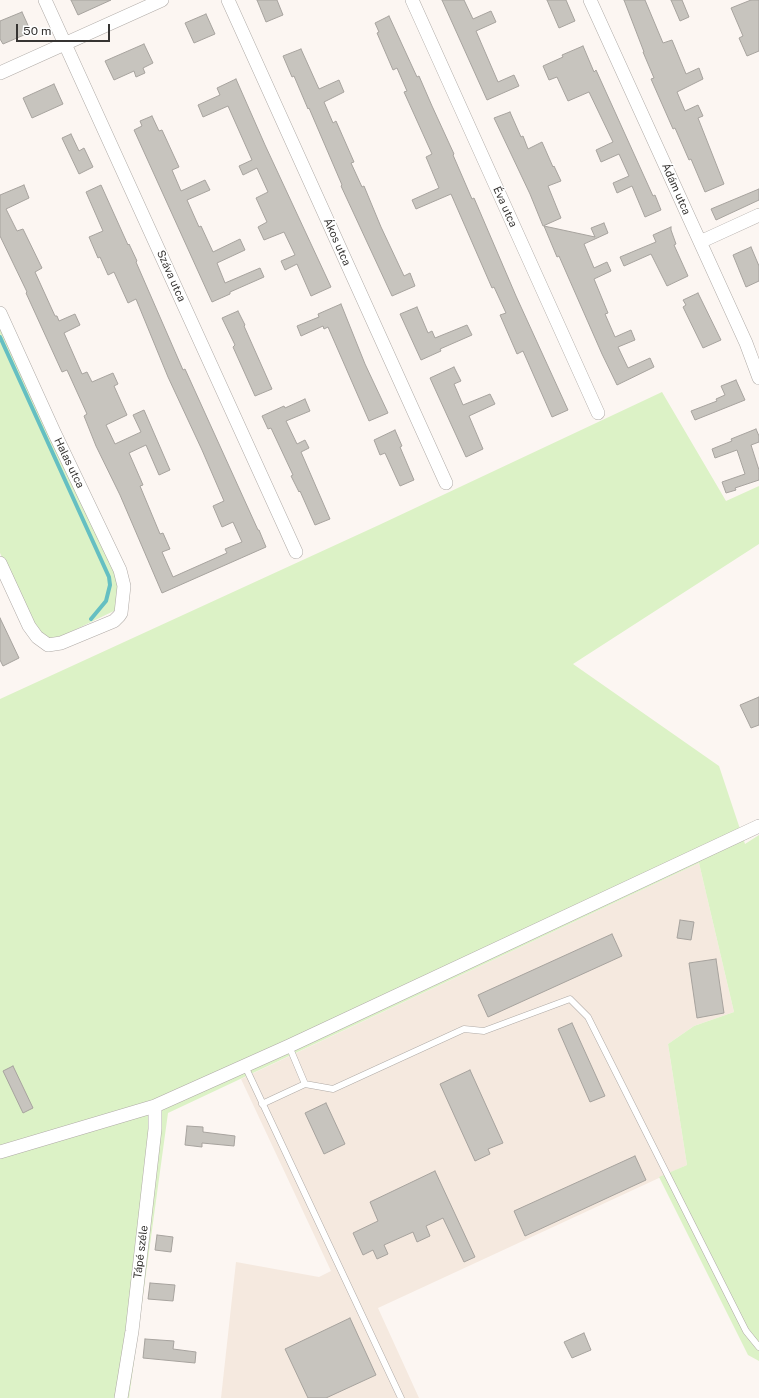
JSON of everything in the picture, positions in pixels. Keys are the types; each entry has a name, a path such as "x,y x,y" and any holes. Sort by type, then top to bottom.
{"street":[{"name":"Száva utca","path":"45,0 296,552"},
{"path":"0,73 162,0"},
{"name":"Ákos utca","path":"228,0 446,483"},
{"name":"Éva utca","path":"412,0 598,413"},
{"name":"Ádám utca","path":"590,0 746,343 759,378"},
{"path":"700,242 759,215"},
{"name":"Halas utca","path":"0,313 54,432 120,570 124,586 119,616 114,621 61,643 48,645 37,637 29,626 0,563"},
{"path":"0,1152 155,1106 245,1066 759,826"},
{"name":"Tápé széle","path":"121,1398 132,1331 155,1129 155,1106"}],"lane":[{"path":"262,1104 305,1084 333,1089 464,1029 484,1031 570,1000 588,1017 746,1331 759,1347"},
{"path":"288,1046 305,1084"},
{"path":"245,1066 401,1398"}],"shaded area":[{"path":"699,863 734,1012 694,1026 668,1044 687,1165 378,1308 419,1398 221,1398 236,1262 319,1277 331,1271 241,1079"}],"green space":[{"path":"0,315 118,572 118,609 58,638 48,639 40,634 30,619 0,553"},
{"path":"662,392 726,501 759,486 759,544 573,664 719,766 745,844 759,835 759,1361 748,1355 659,1177 687,1165 668,1044 694,1026 734,1012 699,863 168,1113 129,1398 0,1398 0,699 379,525"}],"building":[{"path":"71,0 111,0 78,15"},
{"path":"257,0 277,0 283,15 266,22"},
{"path":"442,0 464,0 473,19 491,11 496,22 476,31 498,82 514,75 519,86 487,100"},
{"path":"547,0 566,0 575,21 559,28"},
{"path":"624,0 645,0 663,43 672,40 686,74 699,68 703,79 677,92 685,111 698,105 703,116 698,118 724,184 705,192 691,159 689,160 675,128 673,129 651,79 654,78"},
{"path":"671,0 682,0 689,17 680,21"},
{"path":"751,0 759,0 759,51 747,56 739,38 743,36 731,8"},
{"path":"22,12 31,32 3,44 0,39 0,21"},
{"path":"206,14 215,34 194,43 185,23"},
{"path":"389,16 417,77 419,76 454,154 453,155 472,199 474,198 516,296 568,410 552,417 523,351 517,354 500,315 506,313 494,287 492,288 451,194 416,209 412,200 439,188 426,157 432,154 404,92 407,91 397,68 393,70 377,33 379,32 375,23"},
{"path":"144,44 153,63 143,68 145,73 136,77 134,71 114,80 105,61"},
{"path":"583,46 594,72 596,70 653,196 655,195 661,210 645,217 632,186 617,193 613,183 629,176 619,154 601,162 596,150 613,142 589,92 568,101 557,77 549,80 543,66 563,57 562,55"},
{"path":"301,49 319,89 339,80 344,92 324,102 333,123 336,121 354,162 351,163 362,187 364,186 404,276 410,273 415,286 392,296 341,186 342,185 309,108 308,109 294,76 292,77 283,56"},
{"path":"236,79 331,287 311,296 297,264 285,270 281,261 295,255 284,232 264,240 258,227 267,222 256,198 268,192 257,168 243,175 239,166 252,160 228,106 203,117 198,105 220,95 217,88"},
{"path":"54,84 63,104 32,118 23,98"},
{"path":"510,112 528,149 542,142 561,181 548,186 561,218 543,226 530,194 494,118"},
{"path":"152,116 159,131 162,130 179,167 172,170 181,191 205,180 210,190 187,200 199,227 201,226 213,252 240,239 245,250 217,263 225,283 260,268 264,277 230,292 230,294 212,302 134,130 142,126 140,121"},
{"path":"71,134 79,151 84,148 93,167 79,174 62,138"},
{"path":"24,185 29,198 6,209 17,231 23,229 42,268 35,272 55,316 57,316 59,321 75,314 80,325 64,333 82,374 87,372 92,382 113,373 118,384 114,386 127,415 106,425 115,444 141,432 133,415 144,410 170,470 159,475 146,445 129,453 143,485 140,486 160,534 163,533 170,549 162,552 173,577 227,553 225,549 242,542 233,522 222,527 213,506 224,501 168,377 136,299 128,303 114,272 108,275 100,257 98,258 89,237 103,231 86,192 101,185 128,245 129,244 137,261 136,262 183,370 185,369 266,547 162,593 120,495 96,446 84,416 87,414 67,370 62,372 26,293 27,292 0,236 0,195"},
{"path":"759,189 759,200 716,220 711,209"},
{"path":"604,223 608,233 584,244 594,268 607,262 611,271 594,279 608,313 605,314 615,337 631,330 635,340 618,347 628,368 650,358 654,367 617,385 544,226 595,237 591,228"},
{"path":"671,227 676,244 674,245 688,276 667,286 651,254 624,266 620,257 656,242 653,235"},
{"path":"751,247 759,266 759,281 746,287 733,255"},
{"path":"698,293 721,340 703,348 683,307 686,305 683,300"},
{"path":"341,304 365,364 388,413 369,421 328,327 324,329 323,326 301,336 297,326 319,317 318,314"},
{"path":"417,307 428,333 432,331 435,338 467,325 472,335 440,349 441,351 421,360 400,314"},
{"path":"238,311 272,389 255,396 233,347 235,345 222,318"},
{"path":"454,367 461,381 454,384 463,405 490,394 495,404 469,416 483,449 466,457 430,378"},
{"path":"736,380 745,400 695,420 691,411 717,401 716,399 725,395 721,386"},
{"path":"305,399 310,411 286,421 297,444 305,440 309,448 301,452 330,519 315,525 300,491 299,492 291,476 293,475 271,428 268,429 262,416 284,406 285,408"},
{"path":"756,429 759,436 759,442 751,445 759,470 759,480 735,488 736,490 726,493 722,482 745,474 737,450 715,458 712,449 732,441 731,439"},
{"path":"395,430 402,446 400,447 414,480 400,486 385,453 380,455 374,440"},
{"path":"0,618 19,658 3,666 0,660"},
{"path":"759,697 759,725 751,728 740,705"},
{"path":"680,920 694,922 691,940 677,938"},
{"path":"612,934 622,956 488,1017 478,995"},
{"path":"716,959 724,1013 697,1018 689,963"},
{"path":"572,1023 605,1096 590,1102 558,1029"},
{"path":"13,1066 33,1108 23,1113 3,1071"},
{"path":"470,1070 503,1143 488,1149 490,1154 475,1161 440,1084"},
{"path":"326,1103 345,1144 324,1154 305,1113"},
{"path":"187,1126 203,1127 203,1132 235,1136 234,1146 202,1143 202,1147 185,1145"},
{"path":"635,1156 646,1180 525,1236 514,1211"},
{"path":"435,1171 475,1257 464,1262 443,1218 426,1226 430,1236 417,1242 413,1232 384,1245 388,1254 377,1259 373,1250 363,1255 353,1233 378,1221 370,1202"},
{"path":"157,1235 173,1237 171,1252 155,1250"},
{"path":"150,1283 175,1285 173,1301 148,1299"},
{"path":"350,1318 376,1375 326,1398 308,1398 285,1349"},
{"path":"584,1333 591,1350 572,1358 564,1342"},
{"path":"145,1339 174,1341 173,1349 196,1352 195,1363 143,1358"}],"waterway":[{"path":"0,337 109,577 110,585 106,601 91,619"}]}
